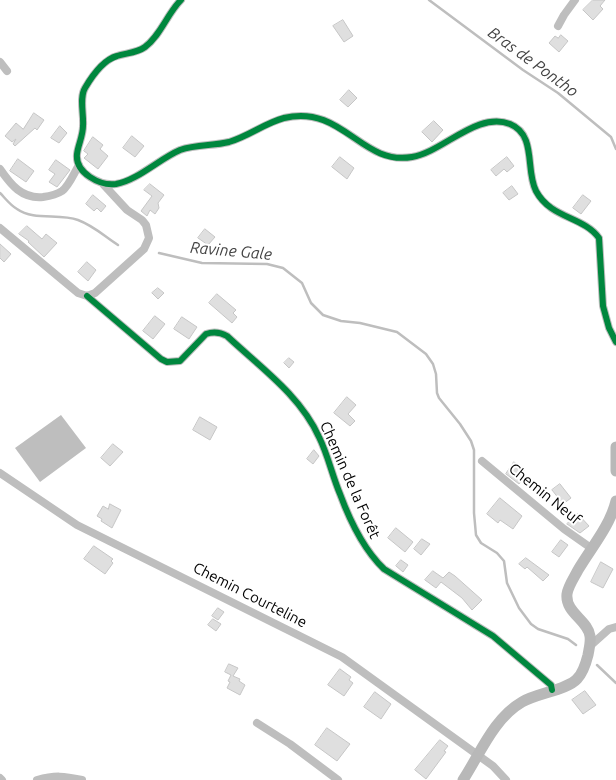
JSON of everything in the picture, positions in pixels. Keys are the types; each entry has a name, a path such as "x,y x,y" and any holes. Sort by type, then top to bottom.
{"main road":[{"path":"616,447 616,471"},
{"path":"463,780 505,714 521,702 570,684 578,679 584,669 590,646 590,635 571,609 567,593 591,548 613,519 616,501"}],"street":[{"path":"0,228 78,293 87,296 95,293 108,283 144,250 149,238 146,225 127,210 103,184 94,180 79,165 77,153 83,129 82,97 84,90 104,62 115,56 137,51 147,46 181,0"},
{"path":"558,26 575,0"},
{"path":"0,62 7,71"},
{"path":"103,184 126,181 179,150 200,144 228,142 284,118 302,116 321,119 339,126 376,152 400,159 427,154 478,125 492,122 511,124 520,131 525,139 530,152 532,183 541,199 548,207 590,229 599,238 603,306 609,328 616,342"},
{"path":"0,169 7,180 24,195 38,198 50,196 63,190 79,165"},
{"name":"Chemin de la Forêt","path":"87,296 161,359 168,362 180,361 206,334 211,332 222,333 227,336 287,390 310,419 327,455 339,494 367,550 375,560 384,569 502,642 551,685 552,690"},
{"name":"Chemin Neuf","path":"482,461 564,529 591,548"},
{"name":"Chemin Courteline","path":"0,473 77,525 342,657 493,766 506,780"},
{"path":"590,646 608,630 616,627"},
{"path":"257,723 290,744 338,780"},
{"path":"37,780 52,776 82,780"}],"shaded area":[{"path":"61,415 86,448 40,482 15,448"}],"building":[{"path":"593,0 605,0 600,6 603,9 593,20 583,10"},
{"path":"343,20 353,36 344,42 333,26"},
{"path":"561,35 568,41 559,52 549,43 555,36 558,38"},
{"path":"349,90 357,98 348,107 340,100"},
{"path":"34,113 44,120 37,130 35,128 15,146 13,144 16,139 12,142 5,136 16,123 23,129"},
{"path":"434,121 443,130 432,142 422,132"},
{"path":"60,126 67,133 59,143 51,138"},
{"path":"132,136 144,146 135,157 123,148"},
{"path":"93,137 103,145 100,149 108,156 98,169 84,158 88,154 84,151"},
{"path":"340,157 354,168 347,179 332,167"},
{"path":"507,157 514,166 507,172 504,169 496,176 491,170"},
{"path":"18,159 34,171 26,182 10,171"},
{"path":"56,160 70,170 57,187 49,182 55,174 49,170"},
{"path":"150,184 164,195 158,203 159,208 155,214 150,210 147,216 141,211 152,196 144,190"},
{"path":"512,186 518,194 509,200 503,193"},
{"path":"93,195 106,206 101,212 97,208 94,211 86,204"},
{"path":"583,195 591,201 581,214 573,208"},
{"path":"27,226 42,239 46,234 57,243 44,257 29,241 19,234"},
{"path":"205,229 215,237 208,245 198,238"},
{"path":"0,244 11,254 4,262 0,258"},
{"path":"87,262 96,270 88,281 78,272"},
{"path":"158,288 164,293 158,299 152,293"},
{"path":"217,294 236,310 233,313 237,317 232,323 209,303"},
{"path":"155,316 165,324 153,339 143,331"},
{"path":"182,317 197,327 189,339 174,329"},
{"path":"289,358 294,362 289,368 284,363"},
{"path":"347,397 356,405 348,414 355,421 350,426 334,413"},
{"path":"200,417 217,427 210,440 193,430"},
{"path":"113,444 123,452 110,466 101,458"},
{"path":"314,450 319,456 313,464 307,459"},
{"path":"514,462 525,470 523,472 526,475 519,484 506,474"},
{"path":"560,484 571,498 563,504 552,490"},
{"path":"500,498 522,516 513,529 500,520 498,523 487,514"},
{"path":"110,504 121,510 112,528 97,516 103,506 108,509"},
{"path":"578,514 589,526 580,533 567,524"},
{"path":"396,528 413,542 405,552 388,538"},
{"path":"422,539 430,544 421,555 414,549"},
{"path":"561,540 568,545 559,557 552,552"},
{"path":"94,546 113,559 111,561 113,563 105,574 84,559"},
{"path":"526,558 549,575 543,581 527,567 525,569 519,564"},
{"path":"401,560 408,565 403,572 396,566"},
{"path":"601,562 613,569 603,588 591,582"},
{"path":"433,571 443,578 449,572 482,600 472,610 462,598 441,582 436,588 425,580"},
{"path":"218,608 224,612 218,620 212,616"},
{"path":"213,619 221,624 216,631 208,625"},
{"path":"229,664 238,668 233,676 240,679 239,681 245,685 240,695 227,688 231,675 225,672"},
{"path":"340,669 351,677 349,680 353,683 344,696 328,685"},
{"path":"585,691 596,705 583,714 572,700"},
{"path":"375,692 391,704 381,719 364,707"},
{"path":"327,728 350,744 337,761 315,745"},
{"path":"440,740 448,746 444,751 446,752 426,779 415,770"}],"waterway":[{"name":"Bras de Pontho","path":"429,0 523,70 558,93 611,137 616,149"},
{"name":"Ravine Gale","path":"0,193 12,206 24,213 71,218 84,222 118,245"},
{"name":"Ravine Gale","path":"159,253 202,263 267,264 283,268 302,283 311,303 323,315 341,321 360,323 397,332 426,354 433,364 436,374 439,398 460,424 471,441 474,450 476,535 481,543 497,553 504,561 507,583 519,608 531,624 538,629 568,639 576,645"},
{"name":"Ravine Gale","path":"597,665 616,683"}],"cycle path":[{"path":"181,0 151,42 139,51 117,56 107,61 85,88 82,101 83,130 77,161 84,172 90,177 103,183 116,184 124,182 180,150 229,142 284,118 304,116 322,119 379,153 394,157 412,157 424,154 473,127 485,123 498,121 510,124 524,136 529,154 533,183 542,200 558,212 585,225 599,238 603,306 609,328 616,342"},
{"path":"87,296 161,359 167,362 180,361 206,334 217,332 227,336 278,382 311,422 322,444 337,487 353,524 363,544 376,561 384,569 493,636 551,685 552,690"}]}
